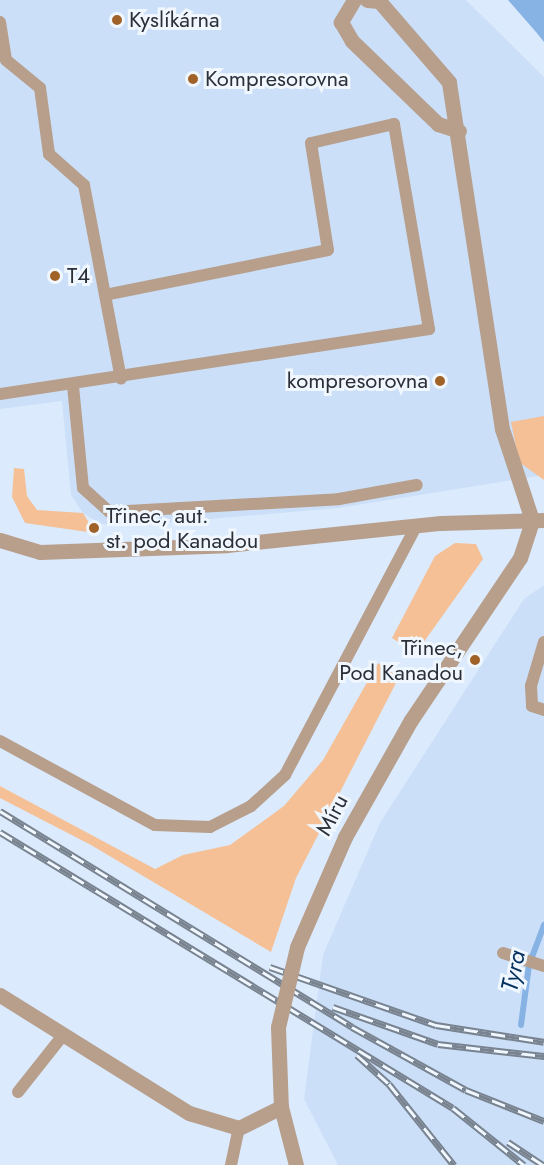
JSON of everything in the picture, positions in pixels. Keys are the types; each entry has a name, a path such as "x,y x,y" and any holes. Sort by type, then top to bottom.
{"street":[{"path":"354,0 341,22 352,40 438,124 459,131"},
{"path":"0,540 40,552 227,545 416,527 538,520 502,429 459,131 449,82 379,1 367,0"},
{"name":"Míru","path":"296,1165 281,1107 278,1028 297,947 345,837 411,720 520,558 538,520"},
{"path":"0,995 189,1113 239,1128 281,1107"}],"lane":[{"path":"0,22 6,60 40,88 49,154 84,185 121,379"},
{"path":"0,393 121,379 429,329 394,124 311,143 328,250 105,295"},
{"path":"73,386 83,488 110,512 339,499 417,485"},
{"path":"0,741 155,825 210,827 251,806 285,775 416,527"},
{"path":"544,642 531,686 532,706 544,710"},
{"path":"503,953 544,966"},
{"path":"18,1092 64,1034"},
{"path":"231,1165 239,1128"}],"shaded area":[{"path":"0,0 466,0 544,77 544,475 338,508 139,525 101,524 83,513 71,495 62,401 0,409"},
{"path":"544,416 544,480 519,462 511,422"},
{"path":"14,468 24,469 27,496 37,510 83,513 95,533 25,523 12,497"},
{"path":"455,543 476,544 483,559 416,653 392,638 435,556"},
{"path":"544,585 544,1165 338,1165 304,1099 323,955 380,823 524,599"},
{"path":"378,663 399,677 296,878 271,952 91,845 0,798 0,786 155,869 183,855 230,845 284,806 323,760"}],"water":[{"path":"508,0 544,0 544,42 536,32"}],"waterway":[{"name":"Tyra","path":"521,1025 529,965 544,925"}],"railway":[{"path":"0,811 352,1027 466,1090 544,1121"},
{"path":"0,832 453,1108 524,1165"},
{"path":"270,967 436,1025 544,1042"},
{"path":"333,1007 438,1044 544,1056"},
{"path":"357,1055 389,1084 454,1165"},
{"path":"508,1142 543,1165"}],"place":[{"name":"Kyslíkárna","path":"117,20"},
{"name":"Kompresorovna","path":"193,79"},
{"name":"T4","path":"55,276"},
{"name":"kompresorovna","path":"440,381"},
{"name":"Třinec, aut. st. pod Kanadou","path":"94,528"},
{"name":"Třinec, Pod Kanadou","path":"475,660"}]}
